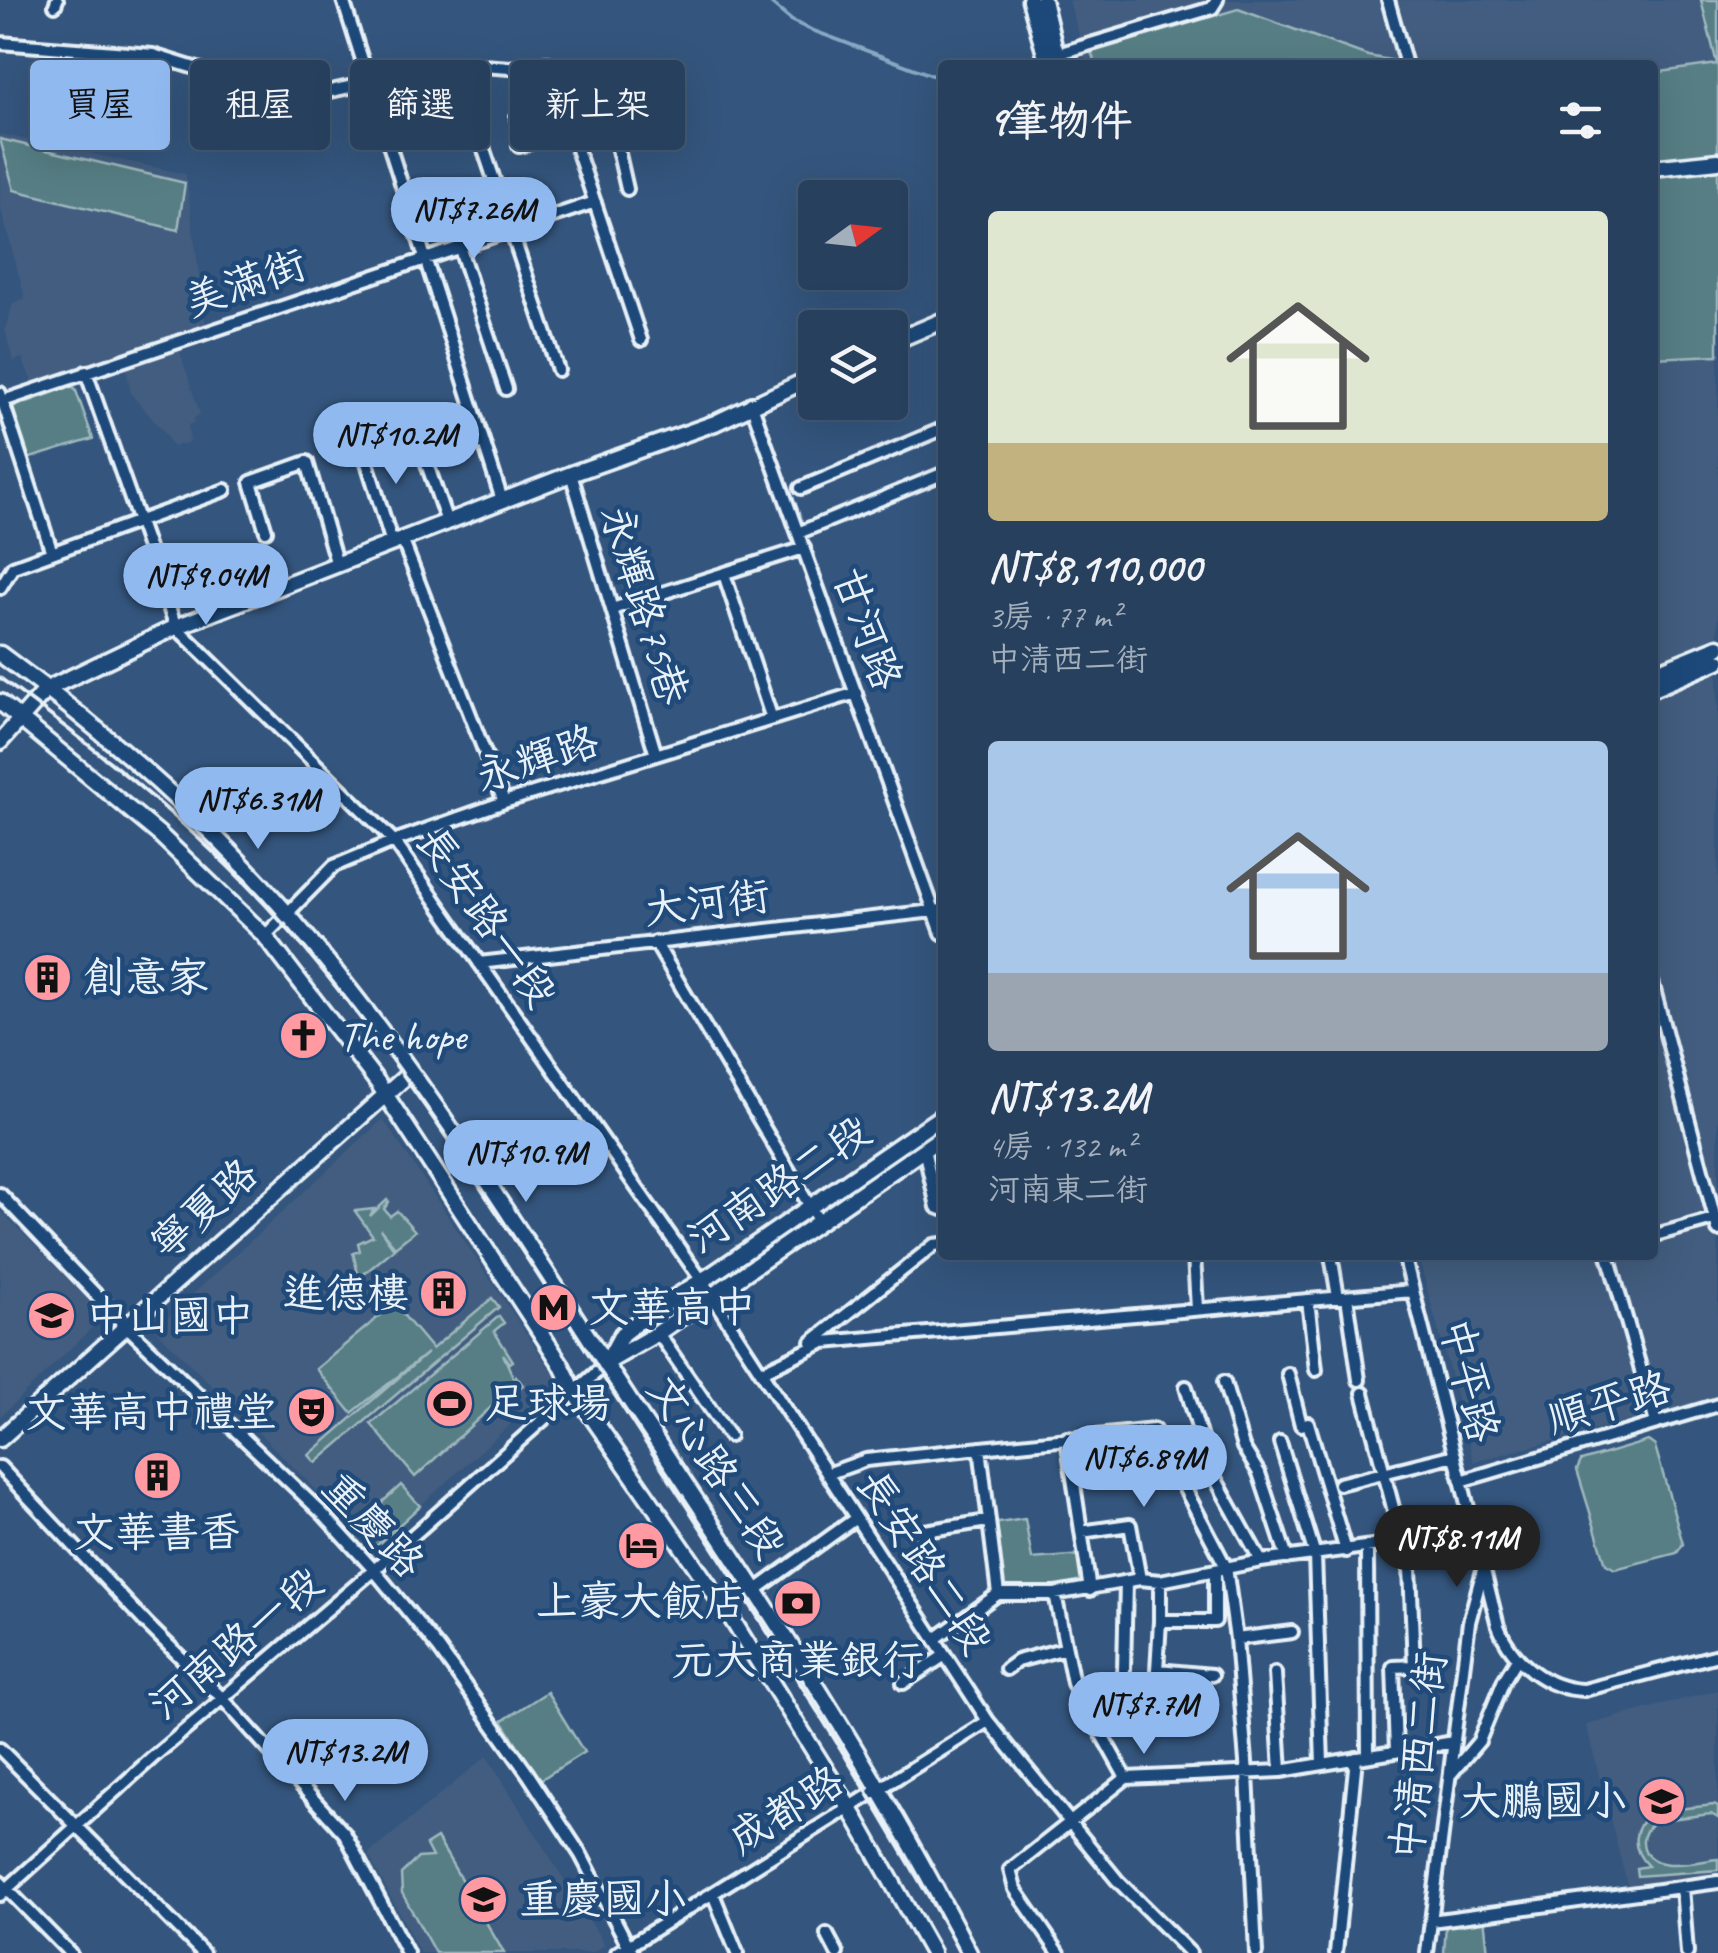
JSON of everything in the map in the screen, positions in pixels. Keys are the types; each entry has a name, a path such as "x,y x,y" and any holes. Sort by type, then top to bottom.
{"main road":[{"path":"1030,0 1054,60"},
{"path":"1043,0 1054,60"},
{"path":"1658,167 1718,161"},
{"path":"908,336 938,323"},
{"path":"0,742 47,688 176,628 502,500 715,423 798,383"},
{"path":"1658,672 1718,647"},
{"name":"文心路三段","path":"0,654 47,688 181,804 286,912 411,1072 756,1590 880,1789 969,1953"},
{"path":"1658,686 1718,661"},
{"name":"文心路三段","path":"0,702 159,834 265,936 386,1095 561,1364 574,1390 728,1613 850,1808 932,1953"},
{"name":"寧夏路","path":"0,1439 411,1072"},
{"name":"河南路二段","path":"606,1364 622,1334 938,1119"},
{"name":"河南路二段","path":"606,1364 658,1333 938,1140"}],"street":[{"path":"343,0 361,60"},
{"path":"1054,60 1212,8 1217,0"},
{"path":"1388,0 1405,60"},
{"path":"0,44 153,55 294,99 350,88"},
{"path":"390,150 502,500"},
{"path":"484,150 558,370"},
{"path":"576,150 641,340"},
{"path":"618,150 627,188"},
{"name":"美滿街","path":"86,372 594,202"},
{"path":"459,246 506,389"},
{"path":"52,553 1,398 86,372"},
{"name":"長安路一段","path":"86,372 176,628 394,841 702,1281"},
{"name":"甘河路","path":"752,403 938,910"},
{"path":"413,423 446,522"},
{"path":"800,488 938,431"},
{"path":"361,443 504,802"},
{"path":"266,531 250,482 306,462 337,565"},
{"name":"永輝路75巷","path":"571,474 656,755"},
{"path":"798,533 938,476"},
{"path":"0,588 12,567 225,490"},
{"path":"612,610 804,548"},
{"path":"0,560 12,567"},
{"path":"724,574 772,719"},
{"name":"永輝路","path":"265,936 334,866 394,841 504,802 856,693"},
{"name":"大河街","path":"480,963 938,910"},
{"path":"655,942 819,1222"},
{"path":"1658,1006 1717,1222 1658,1235"},
{"path":"924,1149 937,1179 938,1207"},
{"name":"重慶路","path":"0,1194 126,1326 323,1514 374,1570 439,1649 528,1774 581,1855 631,1949"},
{"path":"801,1351 938,1245"},
{"path":"1194,1260 1197,1310"},
{"path":"1332,1260 1359,1380"},
{"name":"中平路","path":"1405,1260 1502,1636 1518,1659"},
{"path":"1609,1260 1656,1423"},
{"name":"長安路二段","path":"702,1281 988,1721 1117,1880 1190,1953"},
{"path":"761,1372 824,1342 1413,1291"},
{"path":"1308,1300 1316,1370"},
{"path":"658,1333 729,1436"},
{"name":"河南路一段","path":"2,1888 374,1570 606,1364"},
{"path":"1288,1374 1301,1424 1308,1423 1346,1551"},
{"path":"1224,1382 1242,1447 1259,1473 1288,1558"},
{"path":"1186,1387 1210,1469 1261,1561"},
{"path":"1363,1393 1405,1542 1414,1666 1368,1670"},
{"name":"順平路","path":"1462,1481 1718,1405"},
{"path":"827,1474 866,1460 1154,1430 1221,1568 1236,1639 1256,1952 1267,1953"},
{"path":"1067,1438 1090,1590"},
{"path":"1280,1442 1315,1555 1322,1764"},
{"path":"980,1448 998,1594"},
{"path":"1340,1484 1455,1455"},
{"path":"0,1466 222,1698 345,1834 407,1953"},
{"path":"756,1590 856,1518"},
{"path":"912,1532 988,1521"},
{"path":"1081,1532 1130,1525 1140,1579"},
{"path":"935,1639 998,1594 1090,1590 1140,1579 1160,1581 1261,1561 1405,1542 1477,1543"},
{"path":"1336,1953 1362,1757 1368,1670 1367,1548"},
{"path":"1160,1621 1214,1621 1221,1568"},
{"name":"中清西二街","path":"1427,1953 1470,1622 1484,1569"},
{"path":"1160,1581 1157,1670 1212,1675"},
{"path":"1124,1670 1126,1582"},
{"path":"1055,1594 1073,1683 1126,1778"},
{"path":"1236,1639 1292,1632"},
{"path":"1006,1669 1017,1661 1066,1648"},
{"path":"904,1683 945,1654"},
{"path":"1450,1776 1480,1741 1504,1680 1518,1659 1540,1677 1566,1689 1584,1690 1718,1655"},
{"path":"1393,1667 1396,1751"},
{"path":"1274,1672 1281,1770"},
{"name":"成都路","path":"617,1953 631,1949 988,1721"},
{"path":"1059,1953 1015,1889 1010,1870 1126,1778 1247,1774 1454,1742"},
{"path":"0,1749 203,1953"},
{"path":"1431,1921 1718,1882"},
{"path":"1682,1887 1687,1953"},
{"path":"2,1888 70,1953"},
{"path":"713,1894 737,1953"},
{"path":"826,1934 838,1953"}],"shaded area":[{"path":"1069,0 1718,0 1718,1397 1474,1462 1419,1260 1658,1260 1658,60 1086,60"},
{"path":"0,134 30,140 30,150 74,150 186,174 206,327 34,387 22,358 13,361 5,330 13,303 25,298 0,206"},
{"path":"179,349 200,414 188,425 190,442 173,447 131,394 126,368"},
{"name":"文華高中","path":"383,1119 558,1381 374,1548 155,1329"},
{"name":"中山國中","path":"0,1210 102,1318 0,1417"},
{"name":"大鵬國小","path":"1718,1690 1718,1876 1628,1888 1586,1725"},
{"name":"重慶國小","path":"487,1756 605,1945 593,1953 420,1953 368,1854"}],"green space":[{"path":"1701,0 1718,0 1718,355 1658,358 1658,72 1717,64"},
{"path":"1238,9 1368,56 1390,60 1094,60 1091,52"},
{"path":"0,139 30,146 30,150 46,150 185,183 178,230 14,190"},
{"path":"75,388 93,439 24,460 7,417 11,408"},
{"path":"387,1200 384,1209 390,1216 397,1211 415,1231 395,1247 380,1229 394,1249 359,1278 353,1253 360,1251 358,1243 373,1236 355,1211 374,1209 370,1216"},
{"path":"492,1298 499,1307 316,1463 309,1455 427,1353 352,1413 316,1369 394,1304 432,1349"},
{"path":"499,1316 504,1323 494,1331 513,1361 510,1363 503,1354 514,1379 512,1387 516,1376 523,1385 509,1396 512,1388 415,1477 371,1424"},
{"path":"1648,1441 1655,1446 1683,1544 1677,1553 1615,1569 1606,1564 1577,1470 1581,1461"},
{"path":"401,1485 420,1506 374,1548 355,1527"},
{"path":"1025,1519 1032,1559 1082,1555 1086,1587 1001,1591 992,1524"},
{"path":"547,1692 584,1752 540,1780 502,1721"},
{"path":"1718,1807 1718,1818 1711,1814 1654,1821 1644,1834 1643,1843 1653,1860 1686,1864 1718,1859 1718,1870 1637,1876 1636,1868 1648,1866 1638,1852 1637,1832 1651,1812"},
{"path":"437,1838 504,1953 435,1953 402,1893 401,1874 418,1858 432,1857 426,1845"},
{"path":"1484,1916 1488,1953 1444,1953 1446,1925"}],"waterway":[{"path":"767,0 792,21 809,29 938,77"}],"railway":[{"path":"0,678 113,764 221,859 286,927 384,1048 516,1241 765,1628 846,1757 960,1953"}],"place":[{"name":"創意家","path":"48,977"},
{"name":"The hope","path":"304,1036"},
{"name":"進德樓","path":"444,1293"},
{"name":"文華高中","path":"553,1307"},
{"name":"中山國中","path":"51,1316"},
{"name":"足球場","path":"450,1403"},
{"name":"文華高中禮堂","path":"312,1412"},
{"name":"文華書香","path":"157,1476"},
{"name":"上豪大飯店","path":"641,1545"},
{"name":"元大商業銀行","path":"798,1604"},
{"name":"大鵬國小","path":"1662,1801"},
{"name":"重慶國小","path":"484,1899"}]}
